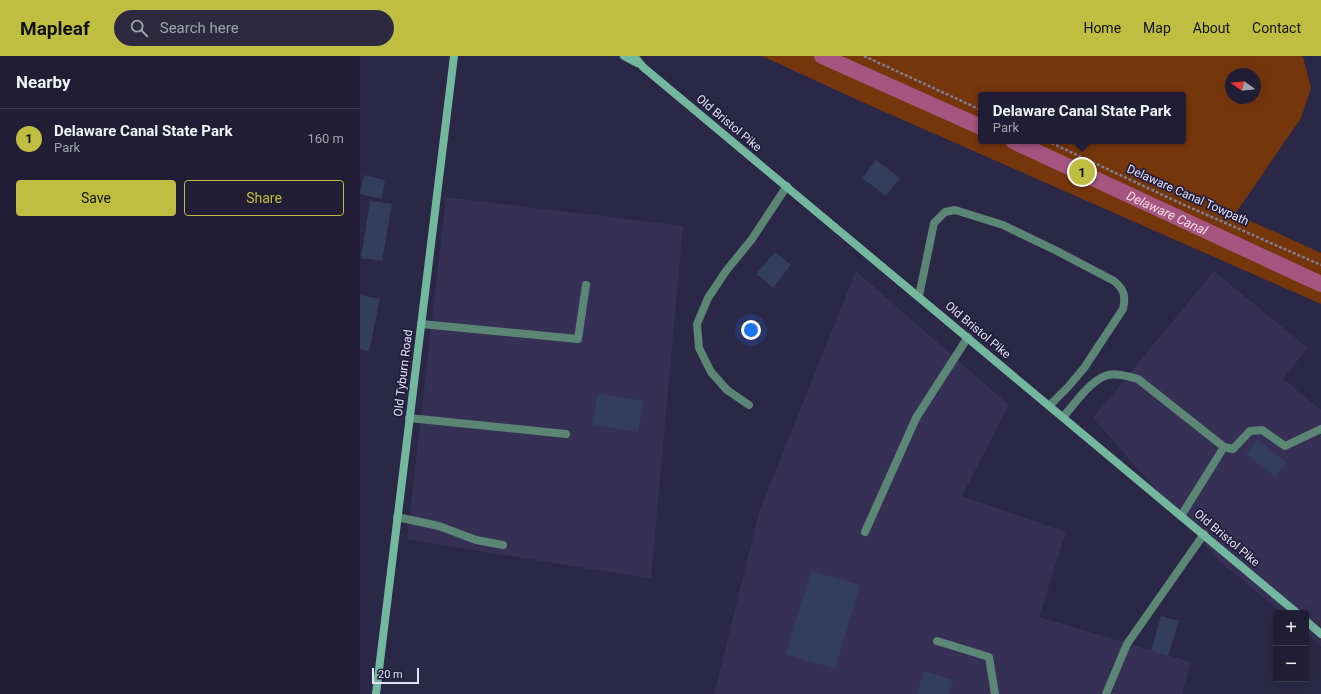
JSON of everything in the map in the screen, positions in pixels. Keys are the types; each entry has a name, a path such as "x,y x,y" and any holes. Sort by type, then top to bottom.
{"main road":[{"name":"Old Tyburn Road","path":"376,694 454,56"},
{"name":"Old Bristol Pike","path":"624,56 643,66"},
{"name":"Old Bristol Pike","path":"634,56 643,66 1293,610"},
{"path":"1309,624 1321,634"}],"lane":[{"path":"749,405 727,390 711,372 699,348 697,324 708,298 726,271 752,238 787,186"},
{"path":"918,296 930,234 934,223 945,212 955,210 963,211 1003,225 1057,250 1114,280 1124,292 1125,300 1123,309 1084,368 1068,388 1049,406"},
{"path":"421,324 578,339 586,285"},
{"path":"865,532 916,418 968,337"},
{"path":"1063,417 1091,385 1105,376 1124,375 1138,379 1224,447 1233,449 1250,431 1262,430 1285,446 1321,429"},
{"path":"409,418 566,434"},
{"path":"1181,516 1224,447"},
{"path":"397,517 439,526 476,540 502,545"},
{"path":"1106,694 1127,644 1204,534"},
{"path":"937,641 989,657 995,694"}],"path":[{"path":"864,56 978,109"},
{"name":"Delaware Canal Towpath","path":"1053,144 1180,203 1321,265"}],"shaded area":[{"path":"762,56 1301,56 1303,57 1311,88 1301,118 1235,214 1321,253 1321,304 860,101"},
{"path":"446,197 683,226 651,579 407,539"},
{"path":"856,271 1009,405 962,496 1066,532 1039,617 1191,662 1182,694 714,694 759,512"},
{"path":"1214,271 1308,348 1283,379 1321,410 1321,646 1309,636 1309,610 1278,610 1219,561 1093,418"}],"building":[{"path":"876,160 900,178 886,196 862,178"},
{"path":"364,175 385,180 382,199 360,194"},
{"path":"370,201 392,204 382,261 361,258"},
{"path":"775,252 791,265 773,288 756,274"},
{"path":"360,295 380,299 369,351 360,349"},
{"path":"598,393 644,401 638,432 592,424"},
{"path":"1257,440 1287,463 1275,477 1246,454"},
{"path":"811,571 860,585 835,669 786,654"},
{"path":"1161,616 1179,621 1168,656 1151,651"},
{"path":"924,671 953,680 949,694 917,694"}],"waterway":[{"name":"Delaware Canal","path":"822,56 978,126"},
{"name":"Delaware Canal","path":"1019,144 1321,284"}],"place":[{"name":"Delaware Canal State Park","path":"1082,172"}]}
